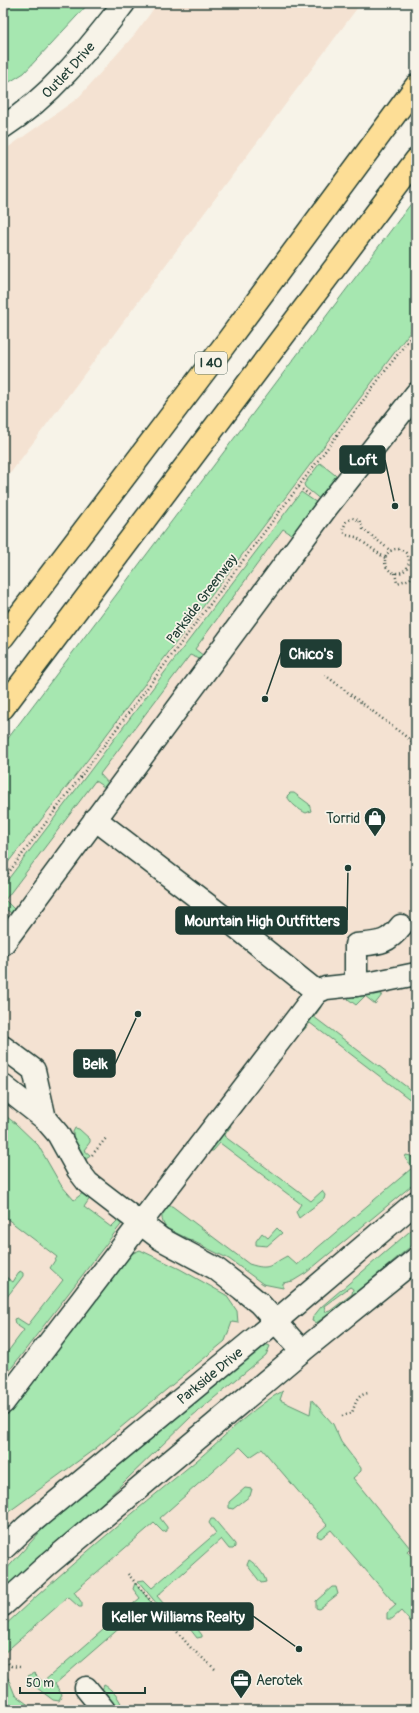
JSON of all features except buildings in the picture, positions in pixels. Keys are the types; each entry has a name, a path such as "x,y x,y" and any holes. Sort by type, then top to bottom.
{"highway":[{"name":"I 40","path":"3,637 223,347 416,86"},
{"path":"3,708 416,160"}],"street":[{"name":"Outlet Drive","path":"3,126 25,112 54,86 86,51 124,3"},
{"path":"3,944 327,508 416,394"},
{"path":"95,819 235,926 317,992"},
{"path":"356,985 356,945 387,940 393,937 402,926"},
{"path":"3,1403 317,992 326,988 356,985 416,974"},
{"path":"3,1047 34,1070 45,1119"},
{"path":"3,1086 45,1119 58,1134 78,1170 88,1183 161,1239 215,1268 259,1302 302,1351"},
{"name":"Parkside Drive","path":"3,1549 26,1527 276,1321 416,1202"},
{"path":"3,1605 46,1566 302,1351 416,1259"},
{"path":"86,1688 104,1710"}],"path":[{"name":"Parkside Greenway","path":"3,880 416,330"},
{"path":"395,573 405,570 409,559 402,550 391,551 363,529 359,520 352,518 346,522 343,529 346,534 356,537 385,558 386,566 395,573 397,583 410,579 416,571"},
{"path":"385,558 391,551"},
{"path":"325,675 414,742"},
{"path":"342,1416 352,1413 358,1398 361,1395 370,1393"},
{"path":"128,1574 191,1648 215,1669"},
{"path":"3,1657 11,1666 20,1667"}],"shaded area":[{"path":"158,3 361,3 3,483 3,151 78,98 135,34"},
{"path":"416,304 416,1710 3,1710 3,851"}],"green space":[{"path":"3,3 89,3 24,73 3,86"},
{"path":"416,197 416,324 89,758 3,869 3,745"},
{"path":"320,463 339,478 322,501 305,487 304,484"},
{"path":"301,492 320,505 294,536 283,529 195,649 204,656 202,660 190,655 100,774 109,784 104,787 95,781 5,900 14,909 11,913 3,907 3,886"},
{"path":"290,793 294,793 309,804 311,811 306,813 295,806 287,796"},
{"path":"381,991 382,995 375,1004 365,996 356,1005 348,999 350,996"},
{"path":"320,1004 321,1007 314,1017 416,1094 416,1104 310,1023 302,1032 299,1033"},
{"path":"3,1114 15,1123 38,1145 61,1185 74,1200 84,1192 90,1198 84,1207 111,1227 119,1219 123,1222 3,1379 3,1358 24,1330 15,1324 14,1319 17,1318 28,1325 63,1280 50,1268 57,1257 6,1218 3,1221"},
{"path":"229,1123 231,1126 224,1136 311,1201 322,1191 325,1195 324,1199 299,1218 296,1212 301,1204 220,1143 213,1151 208,1151"},
{"path":"75,1128 79,1129 90,1139 90,1142 84,1150 90,1155 84,1162 74,1143 73,1132"},
{"path":"406,1155 411,1156 416,1162 416,1182 306,1273 293,1281 283,1283 283,1288 263,1284 229,1259 166,1228 162,1220 162,1214 166,1206 172,1206 249,1264 266,1267 287,1256 297,1265 412,1168 405,1158"},
{"path":"416,1226 416,1242 332,1312 316,1323 312,1321 313,1317 321,1307","holes":["350,1287 353,1289 352,1294 330,1311 326,1312 324,1306"]},
{"path":"277,1228 282,1233 267,1246 256,1245 256,1241 262,1233 268,1238"},
{"path":"140,1250 180,1269 226,1295 237,1311 238,1323 232,1322 225,1341 96,1448 3,1516 3,1442 5,1440 3,1438 3,1418 126,1256"},
{"path":"20,1271 23,1273 23,1276 3,1302 3,1293 7,1289 3,1286 3,1275 13,1282"},
{"path":"265,1344 270,1346 266,1355 191,1417 92,1513 3,1590 3,1573 48,1523"},
{"path":"283,1391 280,1400 310,1414 312,1400 333,1424 341,1442 361,1468 361,1471 353,1478 410,1548 407,1551 416,1562 416,1628 401,1611 392,1619 387,1619 387,1613 396,1605 331,1530 321,1538 317,1536 318,1533 327,1525 262,1449 250,1457 240,1447 160,1518 167,1527 167,1531 163,1532 154,1523 74,1592 82,1603 82,1607 79,1607 68,1597 3,1654 3,1627 26,1605 250,1414 272,1397"},
{"path":"245,1488 252,1489 250,1496 233,1509 229,1508 229,1502"},
{"path":"211,1519 214,1519 235,1544 235,1547 233,1549 229,1549 221,1539 157,1596 164,1604 162,1610 138,1581 144,1580 152,1588 216,1533 209,1523"},
{"path":"249,1560 264,1576 266,1582 261,1583 247,1565"},
{"path":"135,1583 159,1612 153,1613 145,1606 55,1684 62,1695 59,1701 53,1700 29,1682 28,1676 34,1673 43,1682 140,1598 133,1589"},
{"path":"332,1587 336,1587 338,1594 319,1609 316,1608 316,1601"},
{"path":"185,1616 188,1617 202,1637 197,1638 183,1620"},
{"path":"3,1672 8,1678 15,1695 35,1710 3,1710"},
{"path":"104,1685 115,1694 122,1707 117,1708 102,1690"}],"place":[{"name":"Loft","path":"395,506"},
{"name":"Chico's","path":"265,699"},
{"name":"Torrid","path":"375,838"},
{"name":"Mountain High Outfitters","path":"348,868"},
{"name":"Belk","path":"138,1014"},
{"name":"Keller Williams Realty","path":"299,1649"},
{"name":"Aerotek","path":"241,1700"}]}
